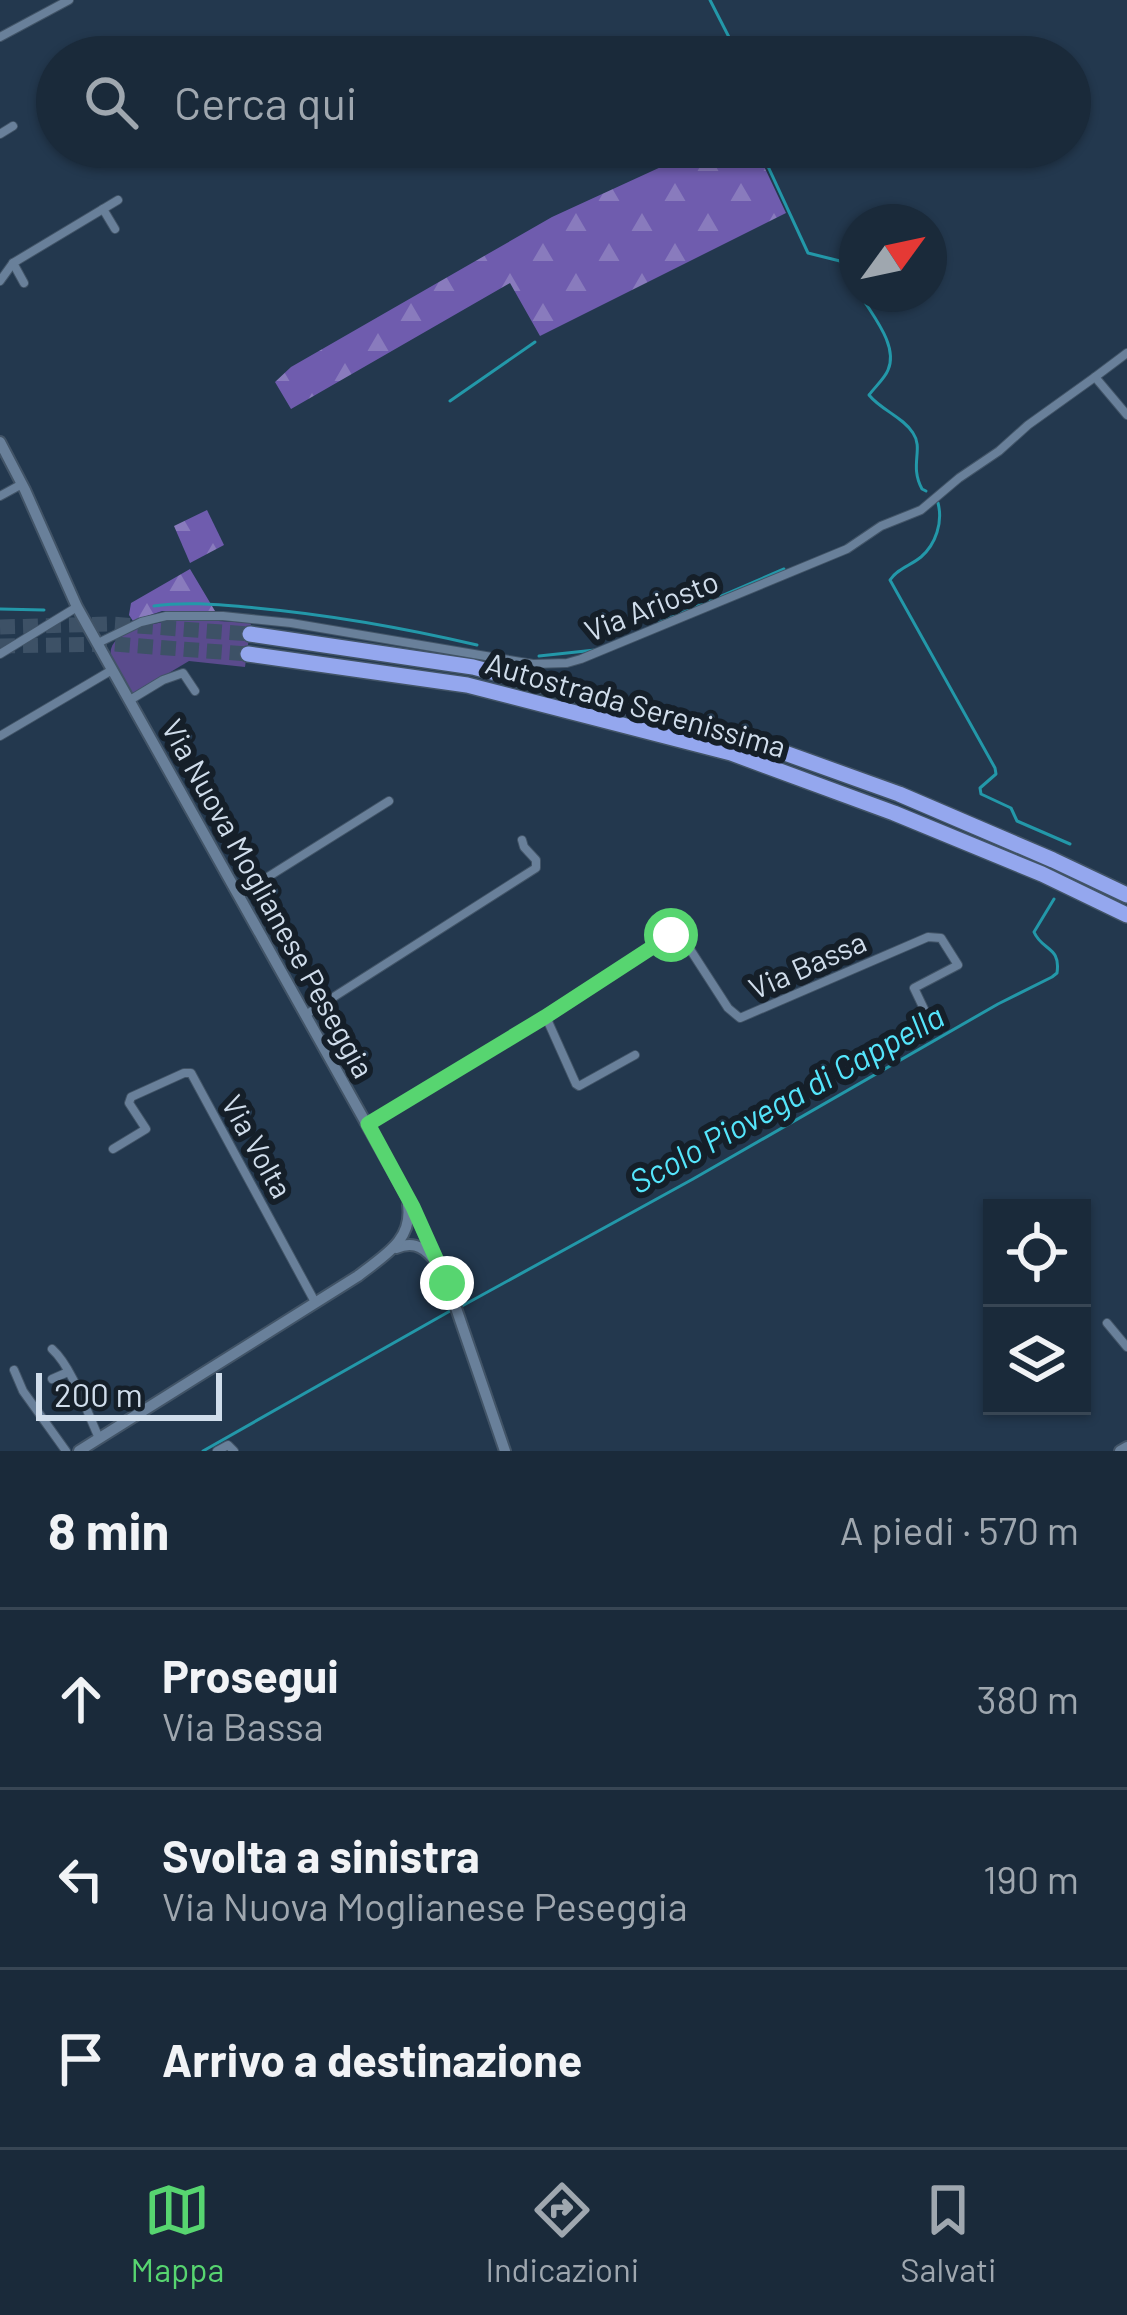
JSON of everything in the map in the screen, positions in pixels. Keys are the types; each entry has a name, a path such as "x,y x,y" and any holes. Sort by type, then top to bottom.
{"highway":[{"name":"Autostrada Serenissima","path":"250,634 473,667 742,738 898,794 1127,895"},
{"name":"Autostrada Serenissima","path":"248,654 466,685 731,753 894,813 1127,915"}],"main road":[{"name":"Via Nuova Moglianese Peseggia","path":"0,442 77,607 405,1191 442,1272 505,1451"},
{"path":"405,1191 409,1239"},
{"path":"79,1451 316,1304 409,1239 415,1230 425,1232"},
{"path":"409,1239 442,1272"}],"street":[{"path":"0,38 69,0"},
{"path":"0,134 13,126"},
{"path":"0,281 13,263 118,200"},
{"path":"104,209 115,229"},
{"path":"13,263 24,283"},
{"name":"Via Ariosto","path":"98,643 166,616 224,616 291,622 533,664 581,659 847,549 881,526 921,511 1127,353"},
{"path":"1095,377 1127,415"},
{"path":"0,496 22,484"},
{"path":"0,655 77,607"},
{"path":"0,736 113,669"},
{"path":"130,700 183,673 195,692"},
{"path":"239,895 388,801"},
{"path":"307,1014 536,868 538,863 521,840"},
{"name":"Via Bassa","path":"368,1124 677,934 740,1018 934,936 946,944 958,965 914,988 934,1030"},
{"path":"545,1017 579,1086 635,1055"},
{"name":"Via Volta","path":"112,1149 146,1129 129,1103 131,1097 191,1072 316,1304"},
{"path":"1107,1323 1127,1347"},
{"path":"52,1349 99,1438"},
{"path":"14,1370 23,1391 66,1451"},
{"path":"52,1379 68,1372"},
{"path":"218,1451 228,1445 234,1451"}],"shaded area":[{"path":"185,619 251,623 245,667 189,661 132,695 112,660 115,642 143,627"}],"green space":[{"path":"659,168 765,168 786,213 540,336 510,283 291,409 275,382 291,367 552,217"},
{"path":"207,510 224,545 190,563 174,526"},
{"path":"190,569 215,611 162,611 133,621 131,603"}],"waterway":[{"name":"Scolo Piovega di Cappella","path":"710,0 728,36"},
{"name":"Scolo Piovega di Cappella","path":"769,168 808,253 839,261"},
{"name":"Scolo Piovega di Cappella","path":"871,312 890,350 890,360 869,395 913,433 918,480 926,491"},
{"path":"450,401 535,342"},
{"name":"Scolo Piovega di Cappella","path":"938,503 939,525 931,546 890,580 995,768 996,774 980,788 981,794 1011,808 1017,821 1070,844"},
{"path":"659,623 784,569"},
{"path":"154,606 205,604 284,611 477,645"},
{"path":"0,609 44,610"},
{"path":"539,656 595,650"},
{"name":"Scolo Piovega di Cappella","path":"462,1306 1052,977 1057,973 1056,958 1034,932 1054,899"},
{"name":"Scolo Piovega di Cappella","path":"203,1451 450,1311"}],"tunnel":[{"path":"0,627 110,624 250,634"},
{"path":"0,646 114,644 248,654"}],"route":[{"path":"447,1283 368,1124 671,935"}]}
